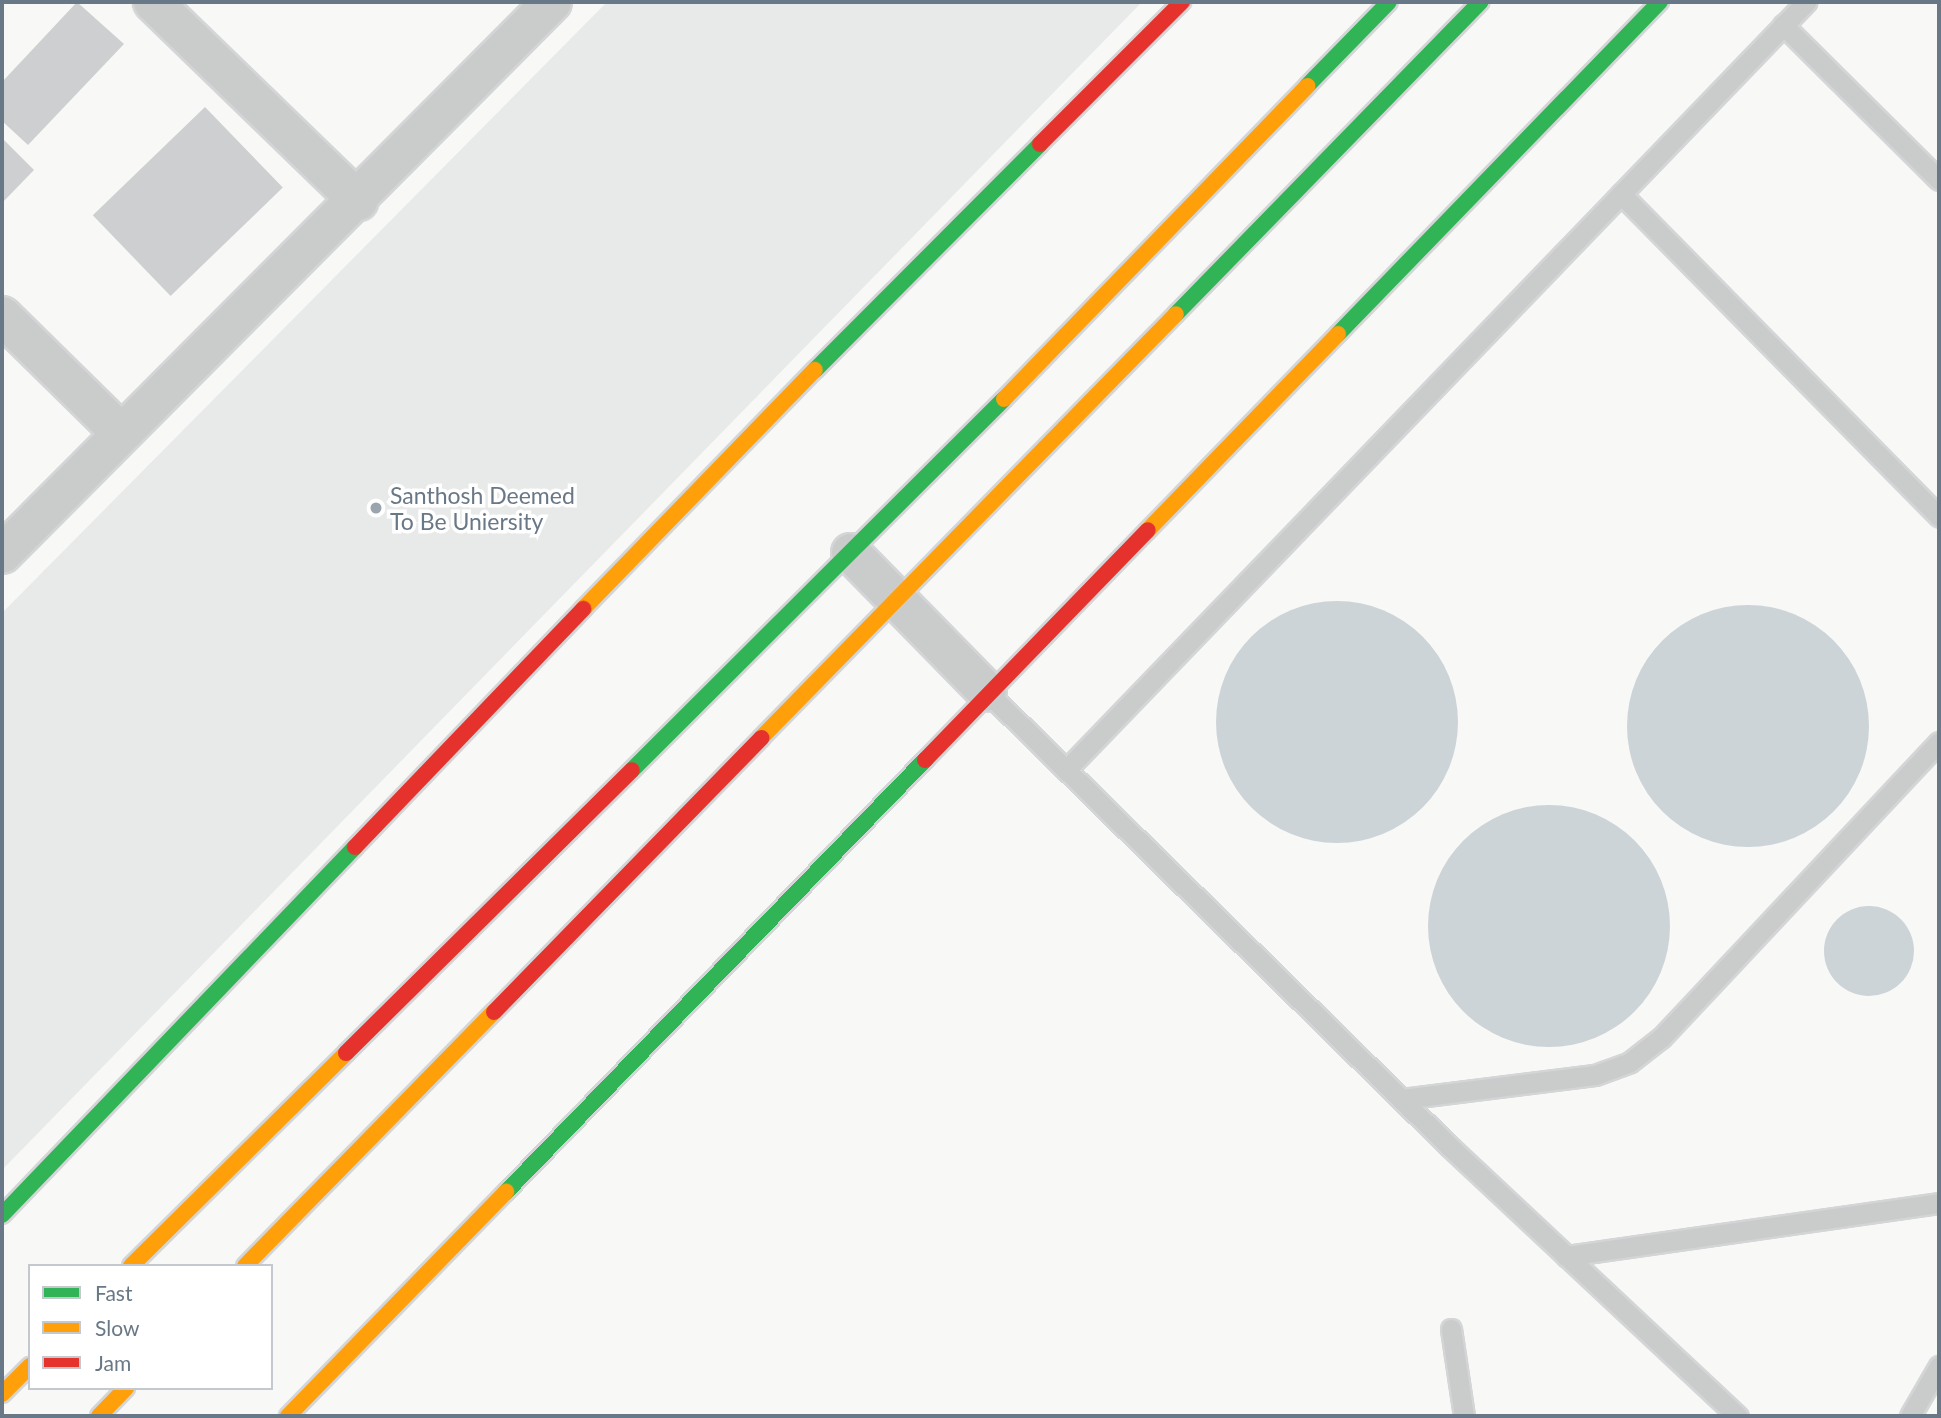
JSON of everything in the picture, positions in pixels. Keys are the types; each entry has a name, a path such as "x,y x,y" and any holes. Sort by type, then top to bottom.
{"street":[{"path":"153,2 358,201"},
{"path":"2,554 119,430 358,201 552,2"},
{"path":"2,1215 748,437 1182,2"},
{"path":"133,1264 851,553 1388,2"},
{"path":"248,1264 1481,2"},
{"path":"288,1416 733,963 987,692 1660,2"},
{"path":"2,316 119,430"},
{"path":"851,553 987,692"},
{"path":"2,1394 28,1368"},
{"path":"99,1416 124,1390"}],"lane":[{"path":"1066,770 1806,2"},
{"path":"1783,26 1939,180"},
{"path":"1621,194 1939,516"},
{"path":"987,692 1449,1146 1738,1416"},
{"path":"1402,1099 1595,1076 1630,1062 1661,1038 1939,742"},
{"path":"1566,1256 1939,1203"},
{"path":"1451,1329 1464,1416"},
{"path":"1910,1416 1939,1366"}],"shaded area":[{"name":"Santhosh Deemed To Be Uniersity","path":"607,2 1142,2 2,1170 2,613"},
{"path":"1337,601 1361,603 1383,610 1404,621 1423,636 1438,655 1449,676 1456,698 1456,746 1449,768 1438,789 1423,808 1404,823 1383,834 1361,841 1337,843 1313,841 1291,834 1270,823 1251,808 1236,789 1225,768 1218,746 1216,722 1218,698 1225,676 1236,655 1251,636 1270,621 1291,610 1313,603"},
{"path":"1748,605 1772,607 1794,614 1815,625 1834,640 1849,659 1860,680 1867,702 1867,750 1860,772 1849,793 1834,812 1815,827 1794,838 1772,845 1748,847 1724,845 1702,838 1681,827 1662,812 1647,793 1636,772 1629,750 1627,726 1629,702 1636,680 1647,659 1662,640 1681,625 1702,614 1724,607"},
{"path":"1549,805 1573,807 1595,814 1616,825 1635,840 1650,859 1661,880 1668,902 1668,950 1661,972 1650,993 1635,1012 1616,1027 1595,1038 1573,1045 1549,1047 1525,1045 1503,1038 1482,1027 1463,1012 1448,993 1437,972 1430,950 1428,926 1430,902 1437,880 1448,859 1463,840 1482,825 1503,814 1525,807"},
{"path":"1869,906 1886,910 1901,919 1910,934 1914,951 1910,968 1901,983 1886,992 1869,996 1852,992 1837,983 1828,968 1824,951 1828,934 1837,919 1852,910"}],"building":[{"path":"77,2 124,44 28,145 2,121 2,82"},
{"path":"205,107 283,188 171,296 93,215"},
{"path":"2,138 34,170 2,203"}],"traffic: fast":[{"path":"1307,86 1389,2"},
{"path":"1176,314 1481,2"},
{"path":"1338,334 1660,2"},
{"path":"815,370 1040,144"},
{"path":"632,770 1004,399"},
{"path":"506,1192 925,760"},
{"path":"2,1215 355,847"}],"traffic: slow":[{"path":"1004,399 1307,86"},
{"path":"761,738 1176,314"},
{"path":"1148,530 1338,334"},
{"path":"583,609 815,370"},
{"path":"247,1264 494,1012"},
{"path":"133,1264 346,1053"},
{"path":"288,1416 506,1192"},
{"path":"2,1394 28,1368"},
{"path":"99,1416 124,1390"}],"traffic: jam":[{"path":"1040,144 1182,2"},
{"path":"925,760 1148,530"},
{"path":"355,847 583,609"},
{"path":"494,1012 761,738"},
{"path":"346,1053 632,770"}],"place":[{"name":"Santhosh Deemed To Be Uniersity","path":"376,508"}]}
